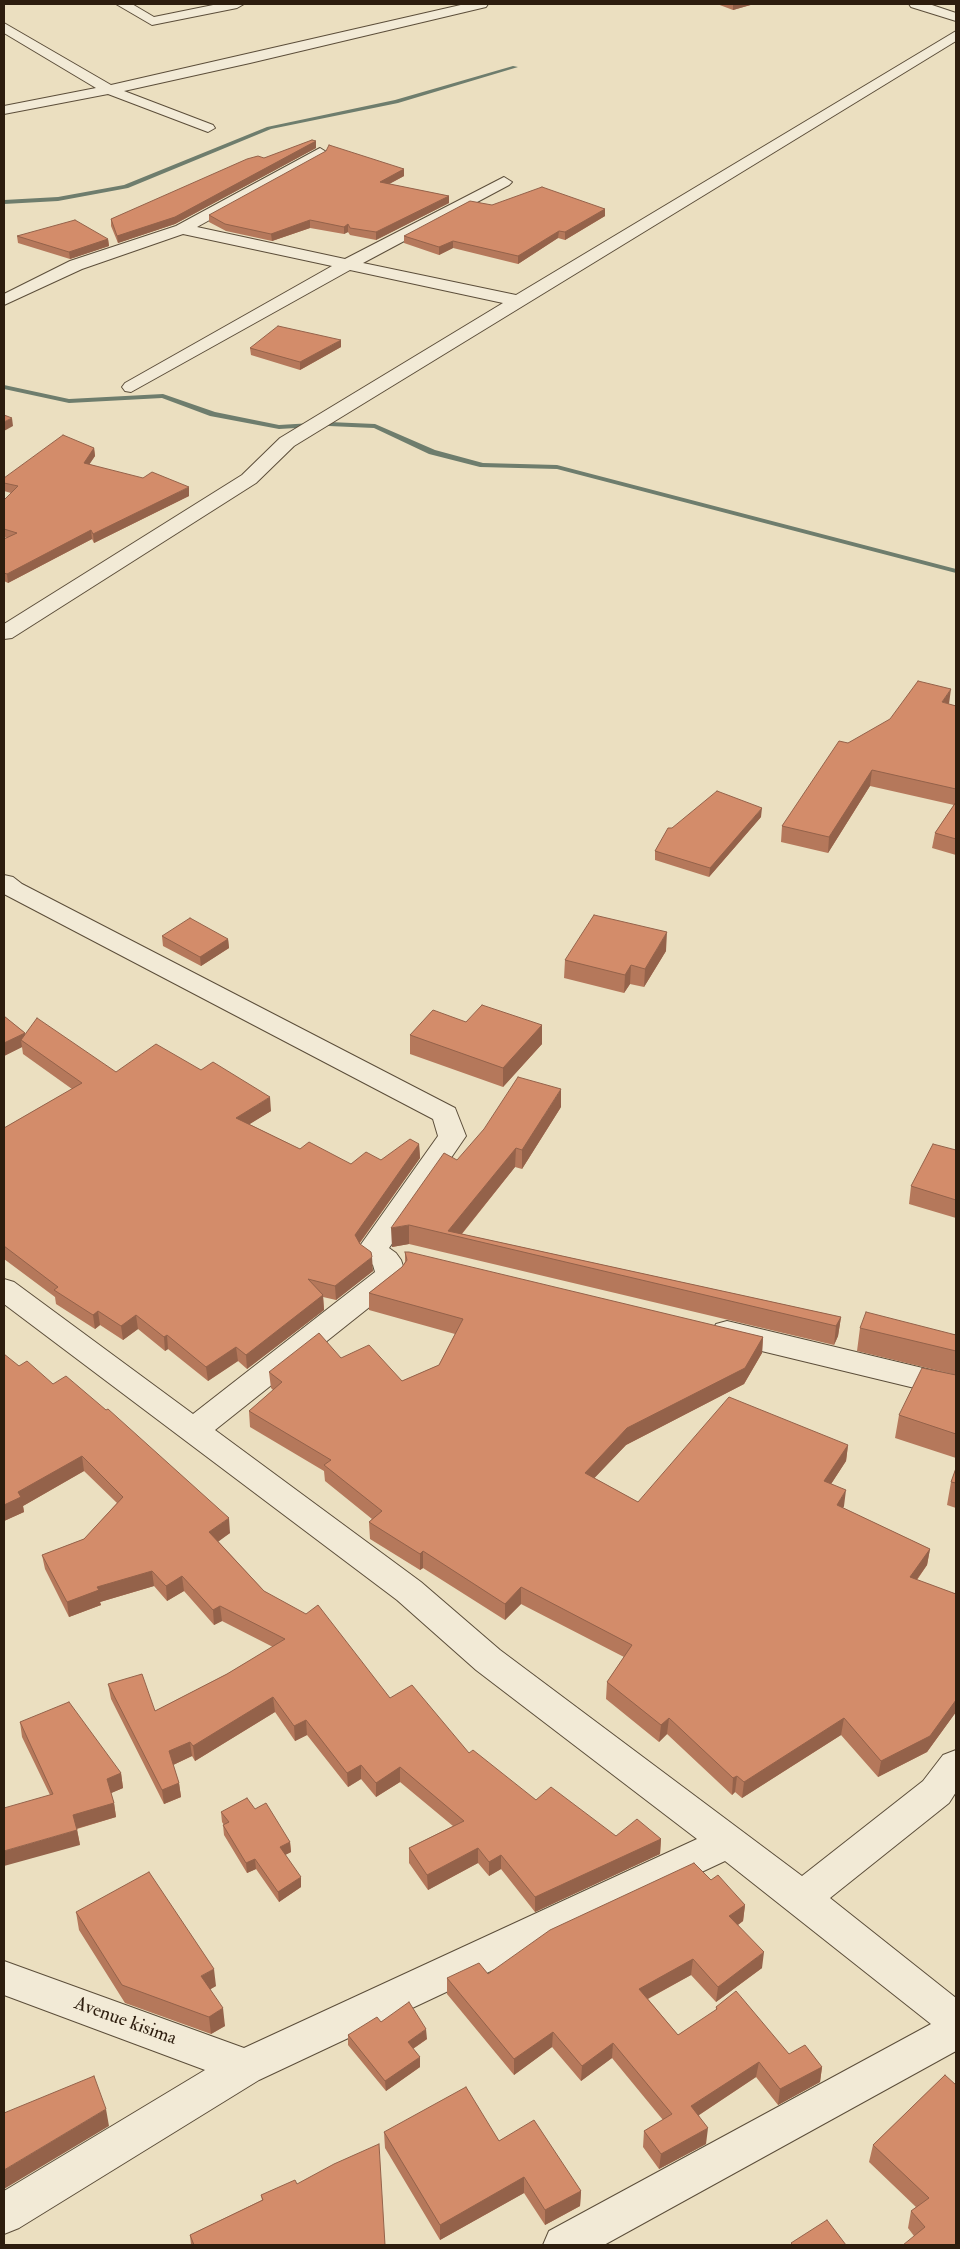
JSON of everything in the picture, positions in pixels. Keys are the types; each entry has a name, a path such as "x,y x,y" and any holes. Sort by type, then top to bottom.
{"street":[{"path":"123,4 152,21 237,4"},
{"path":"4,110 110,90 481,4"},
{"path":"916,4 956,17"},
{"path":"4,27 110,90 208,128"},
{"path":"4,633 249,479 287,442 956,35"},
{"path":"4,300 76,266 182,229 320,153"},
{"path":"131,387 348,264 504,182"},
{"path":"182,229 518,300"},
{"path":"4,882 13,889 444,1114 452,1136 372,1250 397,1258 391,1275 193,1431"},
{"path":"4,1289 409,1591 488,1660 802,1898 956,2021"},
{"path":"697,1324 956,1387"},
{"path":"802,1898 936,1792 956,1765"},
{"path":"4,2214 246,2067 729,1842"},
{"name":"Avenue kisima","path":"4,1978 246,2067"},
{"path":"564,2245 956,2031"}],"building":[{"path":"312,140 316,141 175,217 117,236 111,219 247,159 258,156 264,158"},
{"path":"329,145 404,169 380,182 449,196 376,232 350,228 348,224 344,227 310,220 271,234 225,224 209,215 326,151"},
{"path":"542,187 605,209 565,232 559,231 518,256 453,241 439,247 404,236 470,201 492,205"},
{"path":"75,220 108,239 69,252 17,236"},
{"path":"278,326 341,340 300,362 250,348"},
{"path":"4,415 12,418 4,422"},
{"path":"63,435 94,448 84,463 143,478 152,472 189,487 93,534 91,530 7,574 4,573 4,539 17,533 4,529 4,500 18,486 4,483 4,478"},
{"path":"918,681 951,689 942,702 956,706 956,789 872,770 829,837 782,826 839,741 848,743 890,719"},
{"path":"717,791 762,808 710,868 655,851 668,828 672,828"},
{"path":"956,802 956,839 935,833"},
{"path":"594,915 667,932 645,969 631,965 625,975 565,960"},
{"path":"190,918 228,939 200,957 162,936"},
{"path":"482,1005 542,1025 503,1068 410,1035 433,1010 466,1022"},
{"path":"4,1016 25,1033 4,1043"},
{"path":"37,1018 116,1072 156,1044 201,1070 213,1062 270,1097 236,1118 300,1149 309,1142 351,1164 366,1152 381,1160 410,1139 419,1144 355,1235 360,1244 371,1252 372,1257 335,1286 308,1279 323,1295 246,1355 236,1347 206,1367 167,1335 164,1337 136,1315 121,1326 98,1311 93,1315 54,1290 58,1287 4,1246 4,1128 82,1083 21,1040"},
{"path":"518,1077 561,1089 522,1150 516,1148 448,1231 841,1317 836,1326 409,1225 391,1228 444,1153 457,1160 484,1129"},
{"path":"933,1144 956,1150 956,1200 911,1186"},
{"path":"405,1252 763,1337 745,1368 627,1428 585,1473 638,1502 729,1397 848,1445 824,1481 846,1490 837,1505 930,1549 910,1577 956,1594 956,1700 930,1736 881,1761 844,1718 744,1782 737,1776 733,1778 669,1718 661,1725 607,1682 632,1645 521,1587 505,1604 423,1551 420,1554 369,1522 382,1511 324,1465 331,1460 249,1411 282,1382 269,1372 319,1333 341,1358 369,1345 402,1381 439,1365 463,1319 369,1293 402,1267 407,1260"},
{"path":"866,1312 956,1335 956,1351 860,1328"},
{"path":"4,1354 19,1366 27,1361 53,1384 66,1376 106,1410 108,1409 229,1518 209,1532 264,1591 306,1614 318,1605 390,1698 412,1685 469,1753 473,1750 536,1800 551,1787 616,1836 637,1819 661,1839 535,1897 501,1855 489,1862 478,1848 427,1875 409,1848 464,1821 400,1767 376,1783 361,1765 347,1773 306,1720 294,1726 273,1697 193,1746 190,1742 169,1751 179,1783 162,1790 108,1684 142,1674 155,1711 227,1674 285,1639 220,1606 213,1610 182,1576 166,1586 152,1571 97,1587 99,1590 67,1602 42,1555 84,1539 123,1497 82,1456 18,1492 21,1497 4,1505"},
{"path":"922,1368 956,1375 956,1434 899,1415"},
{"path":"956,1468 956,1483 951,1482"},
{"path":"69,1702 121,1773 107,1779 114,1803 73,1815 77,1830 4,1851 4,1808 53,1794 20,1722"},
{"path":"247,1798 255,1809 266,1803 290,1842 280,1847 301,1877 278,1892 255,1859 246,1863 223,1825 229,1822 221,1812"},
{"path":"694,1863 711,1880 718,1875 745,1905 729,1916 764,1952 718,1987 693,1959 639,1989 678,2035 717,2009 716,2007 736,1991 789,2054 805,2045 822,2067 780,2089 759,2062 691,2106 708,2128 661,2154 644,2131 672,2114 613,2043 582,2066 553,2032 514,2059 447,1978 479,1963 488,1974 550,1930"},
{"path":"149,1872 214,1969 201,1976 223,2008 209,2017 122,1985 76,1912"},
{"path":"409,2002 426,2029 408,2042 420,2057 385,2081 348,2035 377,2017 381,2022"},
{"path":"945,2075 956,2085 956,2245 903,2245 925,2227 911,2211 929,2198 873,2145"},
{"path":"94,2076 106,2109 4,2170 4,2113"},
{"path":"466,2087 499,2141 534,2120 581,2191 545,2210 524,2177 440,2225 384,2132"},
{"path":"379,2144 385,2245 194,2245 190,2235 263,2200 261,2195 295,2180 297,2184 334,2164"},
{"path":"827,2220 846,2245 793,2245 791,2243"}],"waterway":[{"path":"4,202 58,199 126,187 269,128 396,102 515,67"},
{"path":"4,387 69,401 163,396 213,414 279,427 329,424 375,426 432,452 483,465 557,467 956,571"}]}
